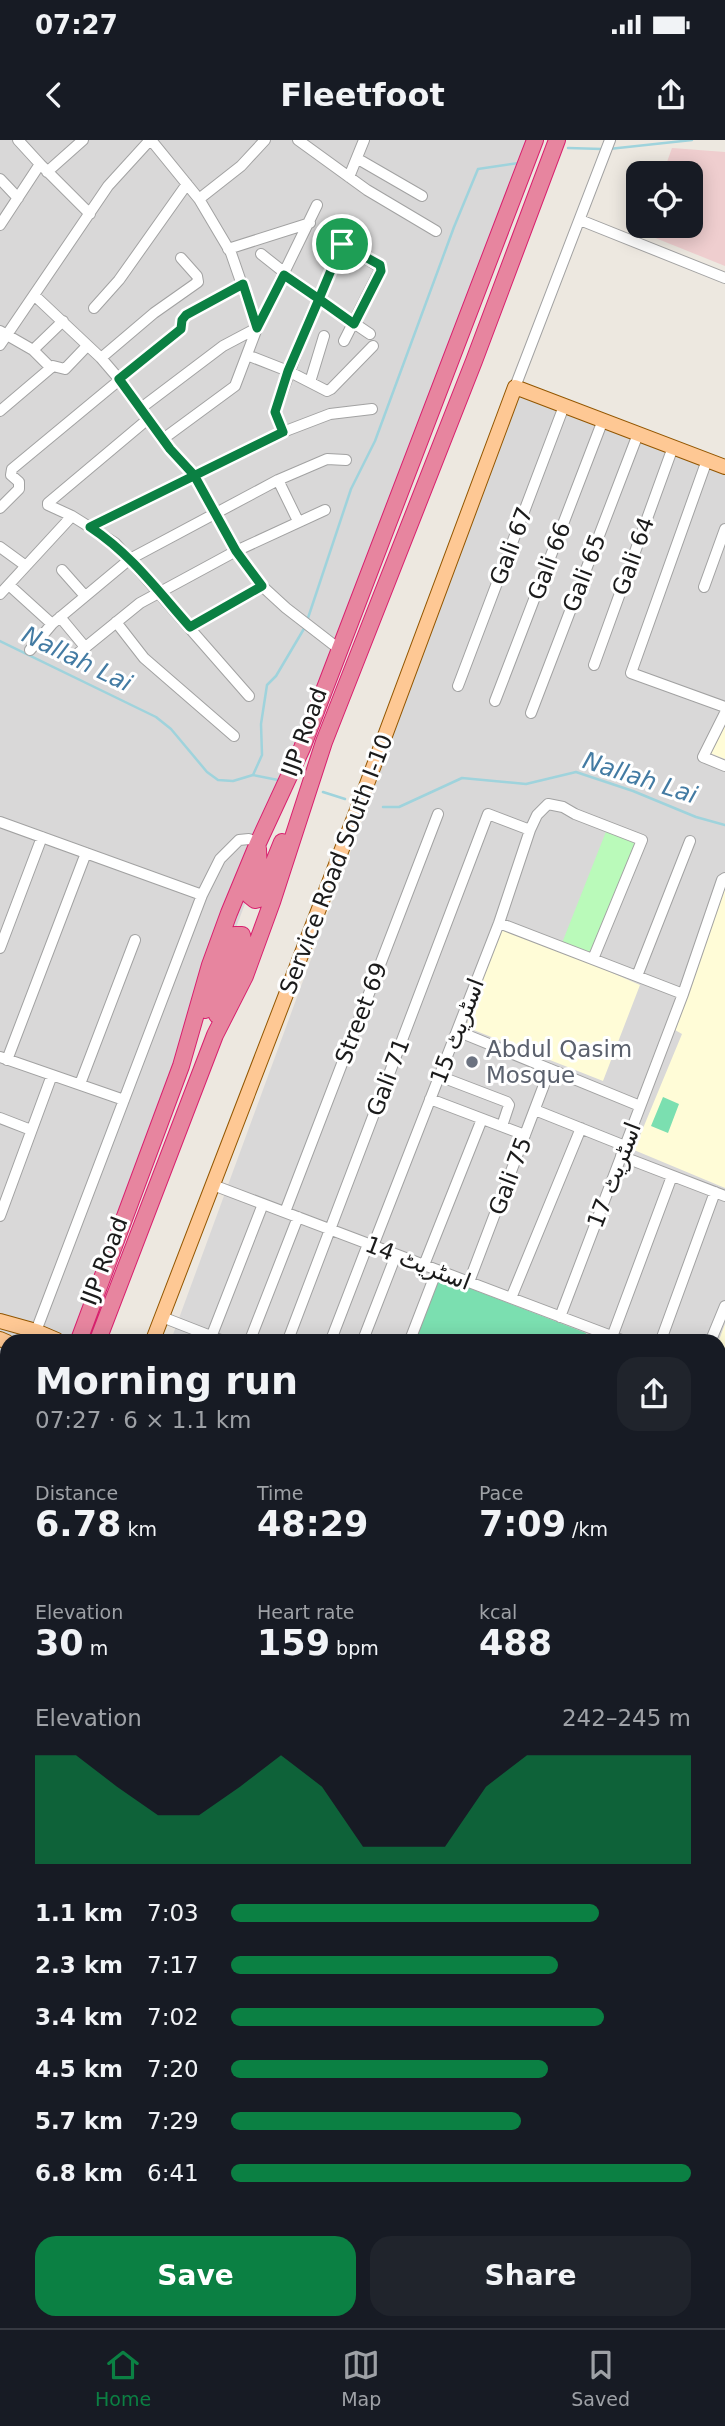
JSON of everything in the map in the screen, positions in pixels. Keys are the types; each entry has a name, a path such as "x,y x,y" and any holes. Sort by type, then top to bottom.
{"highway":[{"name":"IJP Road","path":"81,1334 181,1066 210,965 258,843 302,747 535,140"},
{"name":"IJP Road","path":"101,1334 215,1035 245,976 324,742 474,361 557,140"},
{"path":"258,843 259,872 250,896 255,900 259,900 281,843 297,825"},
{"path":"195,1023 209,1005 236,935 242,935 243,940 218,1010 215,1035"}],"main road":[{"path":"515,387 725,467"},
{"name":"Service Road South I-10","path":"155,1334 372,771 515,387"},
{"path":"0,1321 32,1334"}],"street":[{"path":"18,140 90,215"},
{"path":"0,225 43,168 83,140"},
{"path":"0,345 4,333 34,295 119,173 150,140 199,199 228,249 257,328"},
{"path":"199,199 241,166 265,140"},
{"path":"298,140 349,177 436,231"},
{"path":"349,177 364,140"},
{"path":"515,387 610,140"},
{"path":"358,159 422,196"},
{"path":"0,179 18,198"},
{"path":"94,308 119,280 187,184"},
{"path":"163,439 235,386 257,328 317,205"},
{"path":"580,220 725,278"},
{"path":"228,249 310,222"},
{"path":"283,432 275,412 288,371 352,223"},
{"path":"342,244 381,268 344,341"},
{"path":"261,254 284,274 370,334"},
{"path":"101,359 154,313 198,282 197,276 181,258"},
{"path":"0,508 19,489 19,482 11,475 12,469 181,329 186,315 243,284"},
{"path":"34,295 119,379 163,439 194,475 236,551 262,586 339,649"},
{"path":"33,350 63,321"},
{"path":"145,405 223,346 257,328"},
{"path":"4,333 33,350 51,368"},
{"path":"310,382 324,336"},
{"path":"247,355 288,371 327,391 373,345"},
{"path":"0,411 54,366 65,369 87,346"},
{"name":"Gali 67","path":"458,686 565,406"},
{"path":"90,527 283,432 330,414 372,410"},
{"path":"148,419 48,503 51,508 72,516 115,543 249,696"},
{"name":"Gali 66","path":"495,701 603,421"},
{"name":"Gali 65","path":"531,713 638,433"},
{"name":"Gali 64","path":"594,665 673,447"},
{"path":"30,650 56,620 131,559 278,480 327,459 346,460"},
{"path":"707,460 631,673 725,707"},
{"path":"278,480 298,521"},
{"path":"71,659 140,603 236,551 325,510"},
{"path":"0,594 72,516"},
{"path":"704,587 725,529"},
{"path":"0,547 26,566"},
{"path":"62,570 85,596"},
{"path":"9,584 56,620 85,648"},
{"path":"190,627 262,586"},
{"path":"116,622 144,658 234,736"},
{"path":"725,713 703,757 725,766"},
{"name":"اسٹریٹ 15","path":"334,1334 457,1031 499,923 530,830 543,807 553,804 642,840 593,959"},
{"name":"Street 69","path":"285,1213 438,814"},
{"name":"Gali 71","path":"290,1334 488,814 530,830"},
{"path":"0,822 202,895"},
{"path":"0,948 42,837"},
{"path":"40,1334 124,1100 202,895 220,859 239,840 249,839 258,843"},
{"path":"637,976 690,841"},
{"path":"86,853 4,1058 124,1100"},
{"name":"اسٹریٹ 17","path":"560,1317 683,994 722,880 725,878"},
{"path":"499,923 683,994"},
{"path":"80,1084 135,940"},
{"path":"457,1031 640,1106"},
{"name":"Gali 75","path":"469,1282 550,1069"},
{"path":"0,1216 52,1075"},
{"path":"439,1076 507,1102 509,1105 502,1126"},
{"path":"430,1099 525,1135"},
{"path":"535,1110 580,1128 672,1176 720,1194 663,1334"},
{"path":"0,1118 31,1130"},
{"path":"424,1265 482,1119"},
{"path":"511,1298 580,1128"},
{"path":"619,1334 672,1176"},
{"name":"اسٹریٹ 14","path":"214,1185 560,1317 589,1334"},
{"path":"216,1334 263,1204"},
{"path":"252,1334 298,1217"},
{"path":"365,1334 396,1255"},
{"path":"412,1334 437,1270"},
{"path":"713,1334 725,1306"},
{"path":"162,1317 202,1334"}],"shaded area":[{"path":"0,140 534,140 82,1334 0,1334"},
{"path":"672,148 725,152 725,266 655,238 703,238 703,161 667,161"},
{"path":"519,393 725,475 725,1334 173,1334"},
{"path":"725,723 725,759 710,753"},
{"path":"725,885 725,1188 634,1150 682,1034 668,1026"},
{"path":"502,925 640,985 603,1081 466,1027"}],"green space":[{"path":"607,829 637,841 592,955 562,943"},
{"path":"663,1097 679,1104 668,1133 651,1126"},
{"path":"435,1275 586,1333 586,1334 414,1334"}],"waterway":[{"path":"609,149 692,140"},
{"path":"568,148 602,149"},
{"path":"307,621 351,489 375,441 478,169 519,163"},
{"path":"253,775 262,755 261,724 267,685 276,676 305,627"},
{"name":"Nallah Lai","path":"0,641 156,717 171,729 207,772 218,780 233,781 253,775 278,780"},
{"name":"Nallah Lai","path":"383,807 399,807 462,778 526,784 576,772 633,791 696,817 725,825"},
{"name":"Nallah Lai","path":"323,792 345,799"}],"place":[{"name":"Abdul Qasim Mosque","path":"472,1062"}],"route":[{"path":"342,244 319,299 284,275 257,328 243,284 186,315 181,329 119,379 170,449 194,475 236,551 262,586 190,627 131,559 115,543 90,527 194,475 283,432 275,412 288,371 319,299 354,324 381,271 380,265 342,244"}]}
